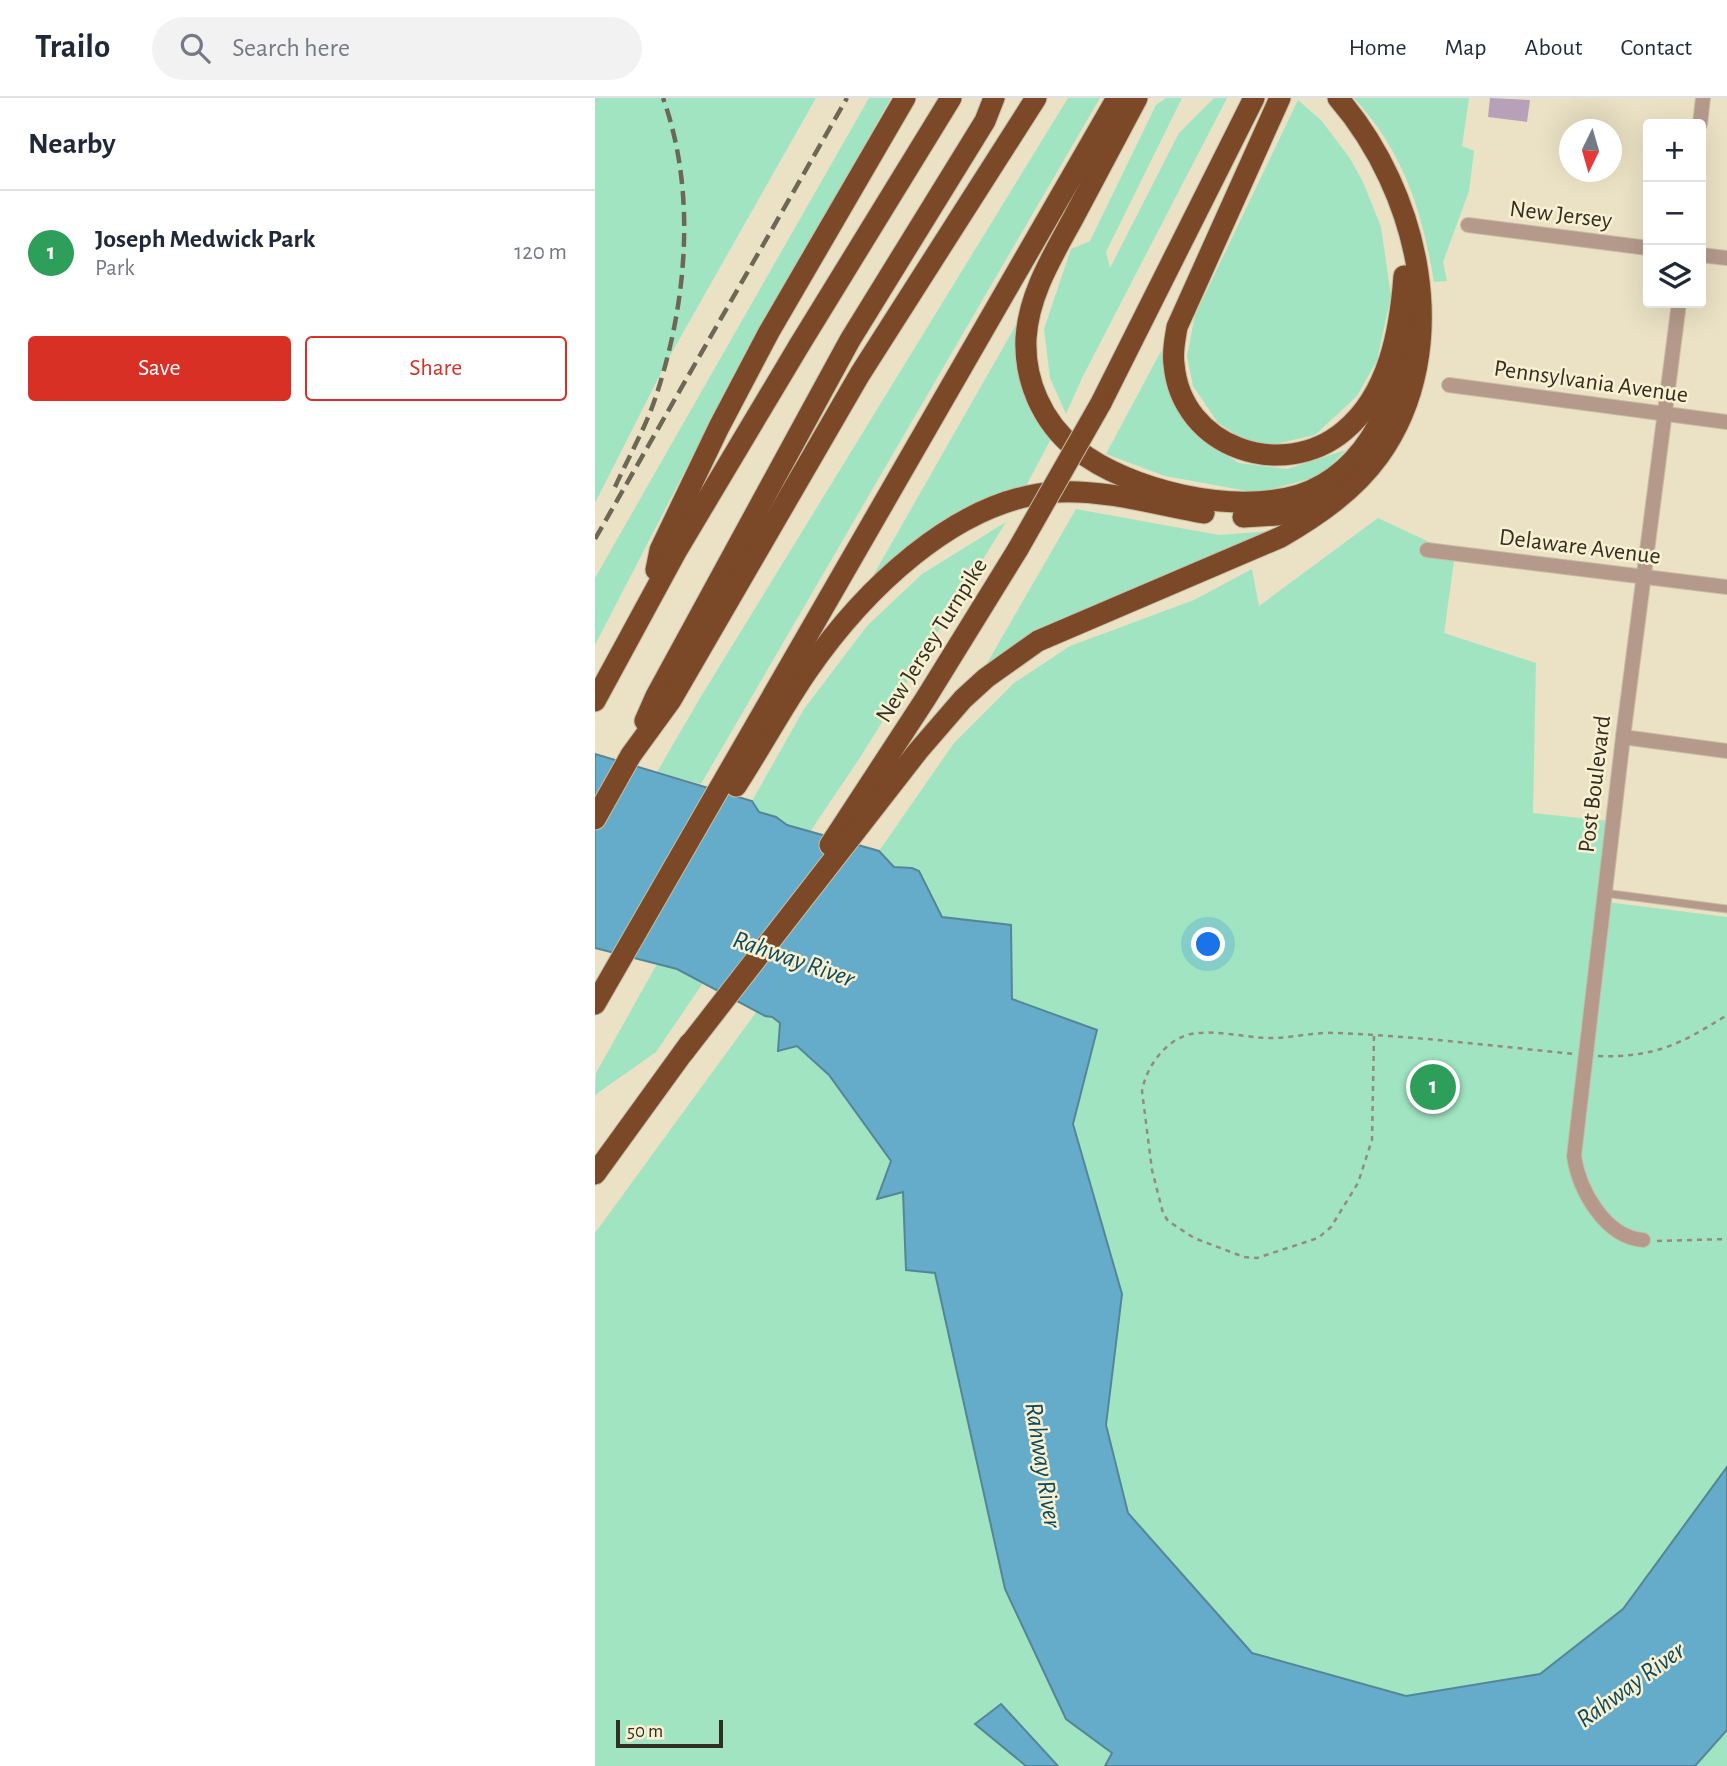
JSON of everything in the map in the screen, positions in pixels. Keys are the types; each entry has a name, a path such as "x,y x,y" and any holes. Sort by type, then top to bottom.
{"highway":[{"path":"595,701 650,600 719,427 769,332 905,98"},
{"path":"669,550 951,98"},
{"path":"595,819 663,698 850,340 903,250 974,139 995,98"},
{"path":"663,698 860,374 1036,98"},
{"path":"595,1005 760,733 1117,98"},
{"path":"1137,98 1050,262 1029,313 1026,359 1031,384 1051,423 1077,450 1103,466 1158,488 1220,501 1248,503 1276,501 1301,494 1345,466 1363,448 1379,424 1393,395 1401,367 1405,340 1404,275 1398,244 1377,183 1329,101"},
{"name":"New Jersey Turnpike","path":"885,780 1101,403 1254,98"},
{"path":"1280,98 1177,327 1174,366 1188,407 1202,424 1238,449 1280,456 1305,453 1328,443 1346,429 1364,409 1388,365 1402,310 1404,275"},
{"path":"595,1174 885,780 925,742 963,699 1011,658 1038,641 1281,537 1308,521 1356,483 1378,458 1408,403 1416,373 1420,342 1418,275 1403,209 1376,150 1357,121 1329,101"},
{"path":"760,733 869,597 892,574 937,538 992,507 1024,496 1058,491 1090,493 1219,515 1250,517 1277,515 1307,508 1332,498 1356,483"}],"street":[{"path":"1701,119 1703,98"},
{"name":"New Jersey","path":"1468,225 1643,247"},
{"path":"1706,256 1727,258"},
{"name":"Post Boulevard","path":"1643,1240 1624,1236 1602,1217 1583,1187 1574,1156 1623,737 1678,308"},
{"name":"Pennsylvania Avenue","path":"1449,385 1727,422"},
{"name":"Delaware Avenue","path":"1427,550 1727,587"},
{"path":"1623,737 1727,751"}],"lane":[{"path":"1604,893 1727,909"}],"path":[{"path":"1374,1036 1372,1140 1358,1183 1331,1227 1318,1238 1257,1258 1244,1257 1195,1238 1168,1222 1163,1213 1152,1170 1143,1080 1163,1050 1191,1034 1275,1038 1332,1033 1374,1036 1585,1055 1616,1056 1659,1051 1679,1044 1727,1015"},
{"path":"1643,1240 1727,1239"}],"green space":[{"path":"595,98 816,98 667,361 595,503"},
{"path":"869,98 891,98 717,409 595,645 595,578"},
{"path":"1068,98 1100,98 701,784 657,772 700,698"},
{"path":"1166,98 1182,98 1106,252 1110,268 1179,133 1214,98 1227,98 1066,414 1050,378 1044,329 1071,249 1090,241 1156,105"},
{"path":"1354,98 1469,98 1462,146 1474,151 1469,191 1443,262 1447,281 1434,282 1417,207 1398,161 1386,140"},
{"path":"1298,100 1321,120 1349,157 1363,182 1381,227 1391,296 1377,360 1357,396 1315,435 1271,445 1241,438 1218,423 1193,386 1187,356 1195,315"},
{"path":"1024,311 1017,369 1032,415 1052,437 1025,488 870,581"},
{"path":"1161,351 1180,396 1204,441 1239,463 1287,469 1346,450 1320,476 1258,493 1165,476 1106,454"},
{"path":"1076,509 1219,535 1272,531 1021,646 986,665"},
{"path":"1378,518 1455,554 1444,633 1536,663 1533,813 1619,822 1607,902 1727,917 1727,1467 1623,1609 1540,1674 1406,1696 1252,1653 1128,1513 1106,1425 1122,1294 1073,1124 1097,1030 1012,999 1011,925 942,917 919,871 894,867 879,851 954,743 1014,683 1070,646 1194,600 1252,569 1259,606"},
{"path":"1006,522 861,756 810,832 786,825 776,817 759,812 752,801 804,709 867,626 922,574"},
{"path":"657,964 677,969 703,983 656,1052 595,1095 596,1073"},
{"path":"757,1011 780,1023 778,1034 784,1050 797,1046 829,1075 891,1162 878,1198 903,1192 906,1270 935,1272 1005,1589 1066,1719 1113,1753 1105,1766 1058,1766 1001,1705 975,1724 1026,1766 595,1766 595,1233"},
{"path":"1727,1730 1727,1766 1695,1766"}],"water":[{"name":"Rahway River","path":"595,754 752,801 759,812 776,817 787,825 879,851 894,867 919,871 942,917 1011,925 1012,999 1097,1030 1073,1124 1122,1294 1106,1425 1128,1513 1252,1653 1406,1696 1540,1674 1623,1609 1727,1467 1727,1730 1695,1766 1105,1766 1112,1753 1066,1719 1005,1589 935,1273 906,1270 903,1192 877,1199 891,1161 829,1075 797,1046 778,1051 780,1023 772,1017 765,1016 677,969 595,948"},
{"path":"1001,1704 1058,1766 1026,1766 975,1724"}],"building":[{"path":"1490,98 1530,100 1527,122 1488,117"}],"railway":[{"path":"615,487 655,399 675,326 681,287 684,248 681,171 663,98"},
{"path":"595,539 847,98"}],"place":[{"name":"Joseph Medwick Park","path":"1433,1087"}]}
